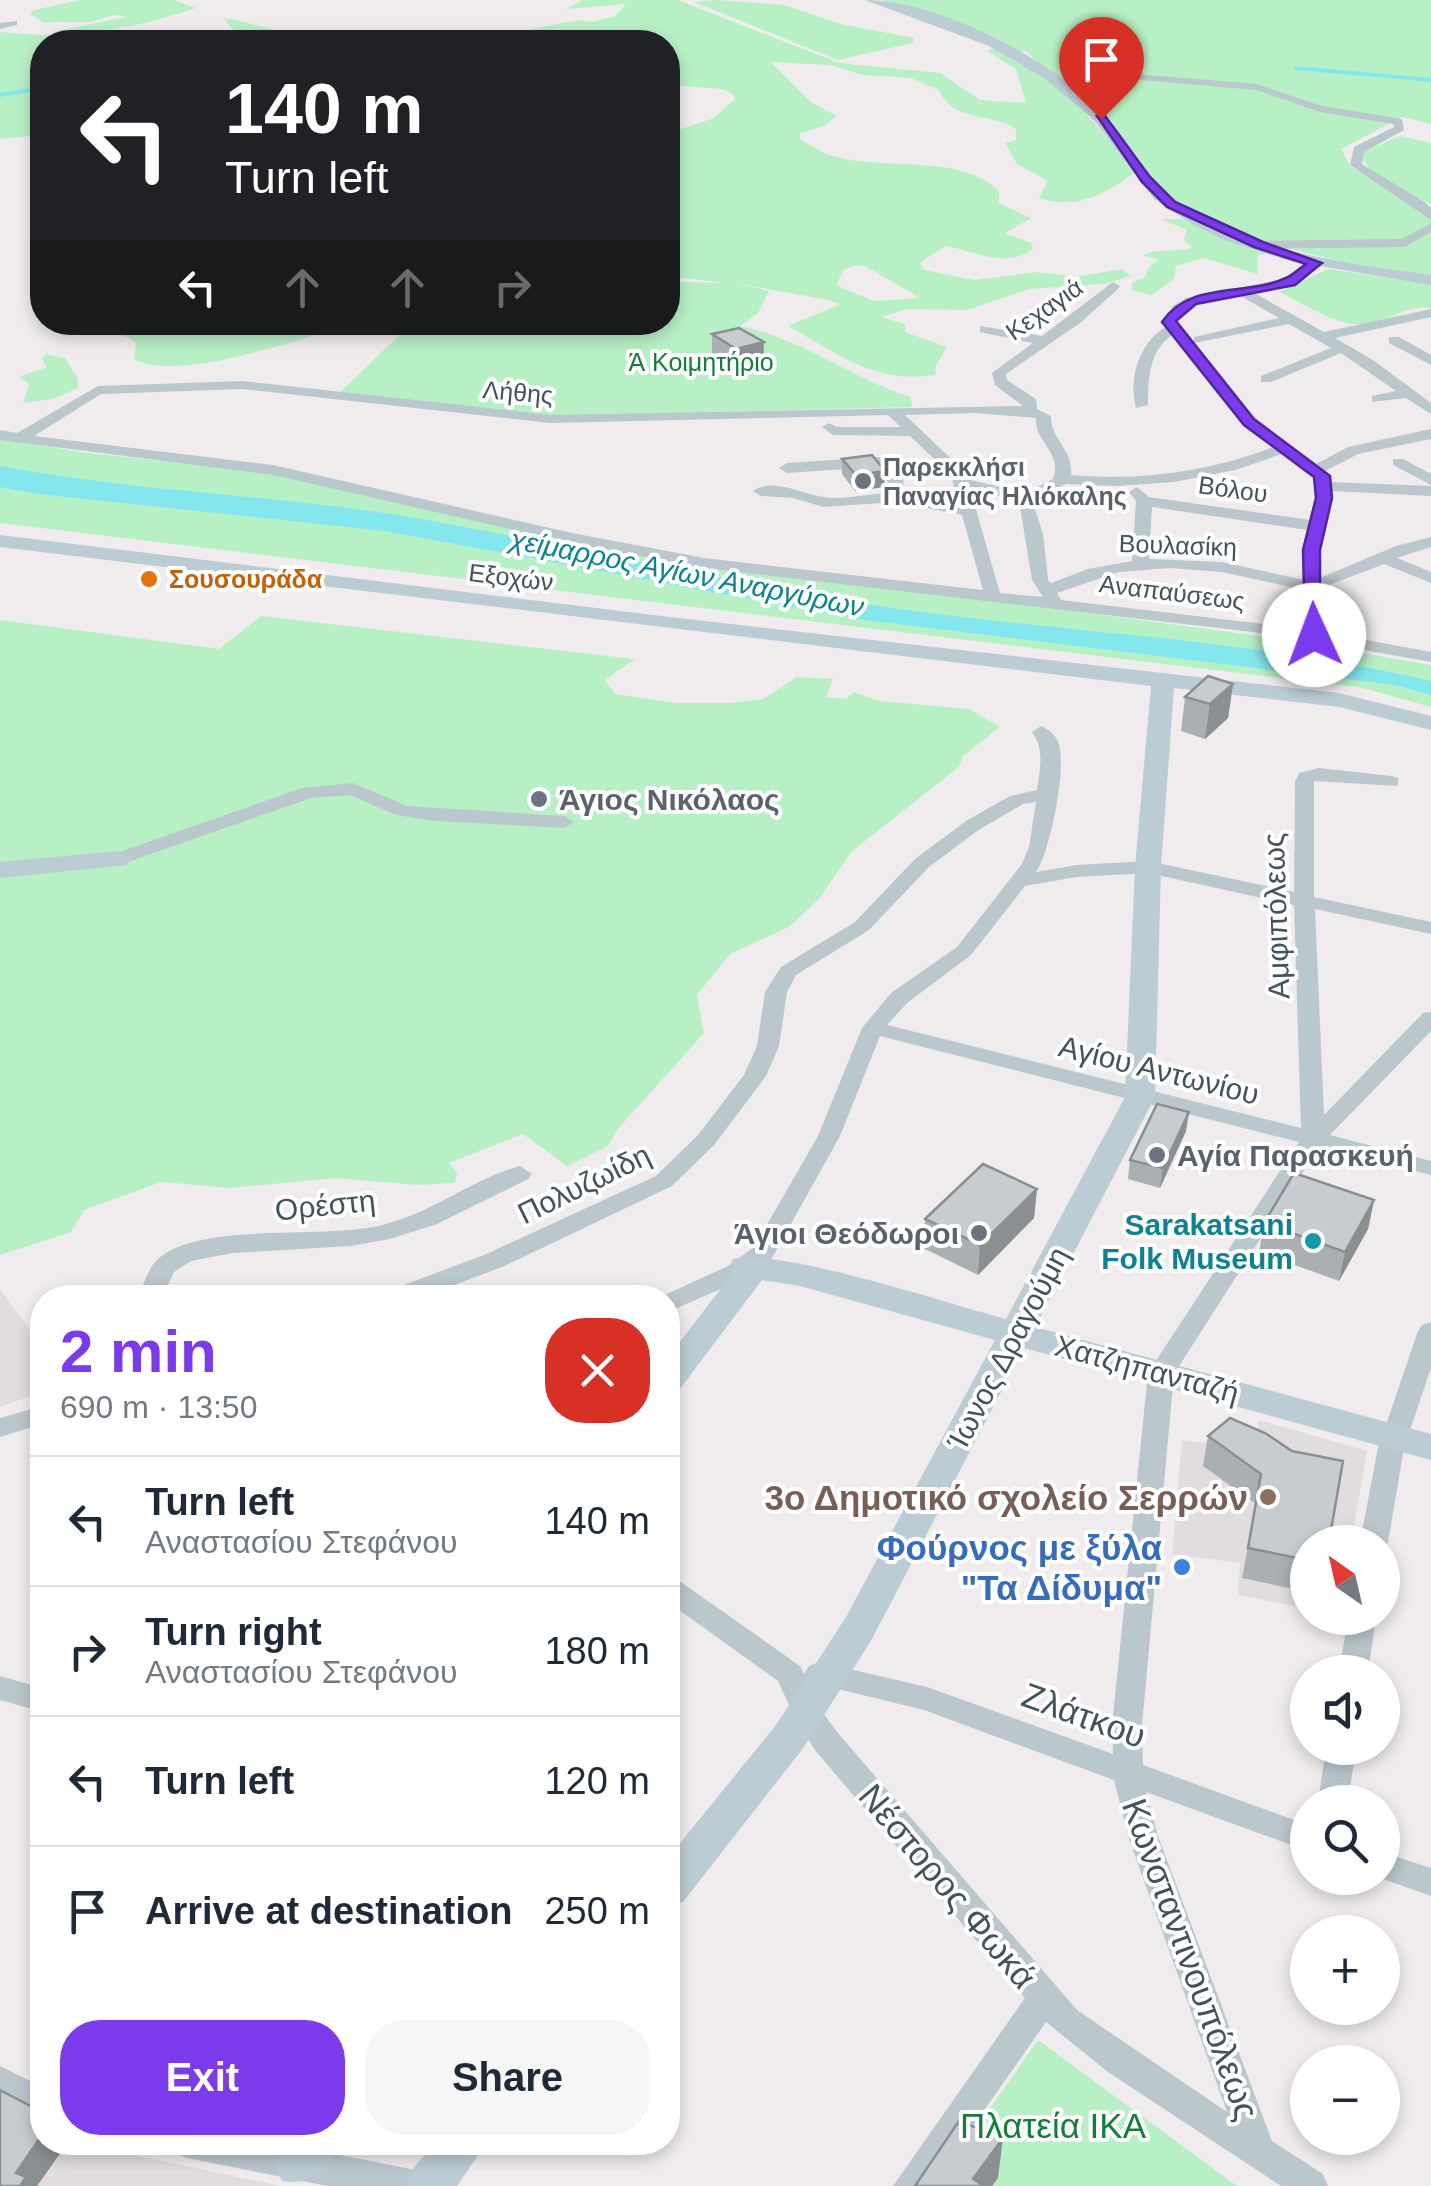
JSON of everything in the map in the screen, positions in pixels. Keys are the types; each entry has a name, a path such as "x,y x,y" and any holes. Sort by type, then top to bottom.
{"street":[{"path":"872,0 952,26 1034,62 1101,119 1165,200 1189,215 1316,263 1431,280"},
{"path":"1122,76 1256,87 1316,108 1396,121 1400,128 1358,150 1354,155 1356,165 1431,216"},
{"path":"1258,244 1406,243 1431,227"},
{"path":"1314,635 1312,585 1316,526 1324,486 1316,470 1281,449 1242,415 1220,381 1172,329 1170,317 1189,302 1290,282 1316,263"},
{"name":"Κεχαγιά","path":"1062,479 1064,457 1043,428 1045,417 1029,411 1029,400 997,377 1005,366 1075,320 1114,286"},
{"path":"1240,290 1342,348 1431,410"},
{"path":"1322,338 1431,313"},
{"path":"1199,340 1290,320"},
{"path":"985,329 1044,341"},
{"path":"1140,406 1145,362 1161,335 1172,329"},
{"path":"1394,340 1431,361"},
{"path":"1266,378 1342,348"},
{"name":"Λήθης","path":"18,438 73,402 112,388 242,385 558,419 1029,411"},
{"path":"1376,399 1410,393"},
{"path":"892,412 952,466 992,594"},
{"path":"829,428 832,432 915,432"},
{"path":"1316,470 1353,450 1431,434"},
{"name":"Αναπαύσεως","path":"0,435 272,470 572,538 704,563 1050,597 1314,635 1431,657"},
{"path":"1050,597 1040,577 1028,498 1062,479 1122,480 1224,467 1281,449"},
{"path":"794,493 784,460 879,462 895,477 896,497"},
{"path":"1398,462 1431,480"},
{"path":"1122,480 1144,501 1140,564"},
{"path":"960,482 1028,498"},
{"path":"1324,486 1431,491"},
{"path":"760,491 794,493 823,502 896,497 966,511"},
{"name":"Βόλου","path":"1144,501 1316,526"},
{"name":"Εξοχών","path":"0,541 650,622 1356,702 1431,723"},
{"path":"1312,585 1386,559 1405,548 1431,542"},
{"path":"1386,559 1431,578"},
{"name":"Βουλασίκη","path":"1050,597 1080,574 1140,564 1234,570 1312,585"},
{"name":"Ίωνος Δραγούμη","path":"680,1874 832,1674 1017,1334 1140,1097 1148,867 1163,680"},
{"path":"680,1363 768,1246 809,1176 840,1113 873,1028 900,998 964,951 1038,852 1051,750 1041,732"},
{"name":"Αμφιπόλεως","path":"1313,1139 1305,901 1306,777 1319,774 1391,782"},
{"path":"0,870 118,859 309,792 334,788 372,795 403,811 564,822"},
{"name":"Πολυζωίδη","path":"429,1285 493,1261 664,1180 714,1130 755,1076 768,1046 776,992 788,971 862,926 922,862 973,825 1017,800 1045,794"},
{"path":"1019,881 1077,871 1148,867 1431,928"},
{"name":"Κωνσταντινουπόλεως","path":"1311,2186 1260,2155 1143,1836 1128,1772 1127,1726 1161,1373 1313,1139 1431,1018"},
{"name":"Αγίου Αντωνίου","path":"873,1028 1431,1168"},
{"path":"1313,1090 1352,1098"},
{"name":"Ορέστη","path":"156,1285 166,1264 182,1256 230,1246 333,1240 392,1231 520,1174"},
{"path":"680,1297 750,1267"},
{"name":"Χατζηπανταζή","path":"750,1267 788,1272 1431,1447"},
{"path":"1377,1525 1394,1438 1431,1331"},
{"path":"0,1428 30,1423"},
{"path":"680,1596 790,1674"},
{"name":"Ζλάτκου","path":"790,1674 832,1674 927,1699 1290,1831"},
{"name":"Νέστορος Φωκά","path":"790,1674 806,1712 826,1741 1043,1999 1088,2038 1260,2155"},
{"path":"0,1688 30,1697"},
{"path":"1400,1871 1431,1882"},
{"path":"910,2186 1043,1999"},
{"path":"0,2082 30,2098"},
{"path":"311,2155 412,2186"},
{"path":"428,2186 453,2155"}],"shaded area":[{"path":"0,1289 30,1330 30,1396 0,1407"},
{"name":"3ο Δημοτικό σχολείο Σερρών","path":"1259,1420 1367,1451 1354,1525 1290,1525 1290,1605 1238,1595 1240,1563 1172,1554 1182,1440 1253,1449"},
{"path":"0,2110 30,2133 30,2155 134,2155 281,2186 0,2186"}],"green space":[{"path":"80,0 174,0 196,8 103,30 62,30 125,17 45,23 30,14"},
{"name":"Ά Κοιμητήριο","path":"582,0 678,0 839,63 940,73 980,100 1026,103 1016,69 987,51 995,47 1037,72 1073,101 1134,173 1089,198 1065,202 1039,198 1048,181 1017,164 1005,143 1016,140 1016,129 962,112 945,100 939,90 911,78 863,75 830,65 771,62 812,103 837,116 824,126 799,134 801,140 827,154 855,161 965,172 984,179 999,191 999,203 1031,218 1005,233 1031,243 1033,249 1022,255 989,257 945,246 920,263 924,270 974,280 1037,272 1076,277 1122,269 1131,276 1103,284 1029,289 968,310 908,309 881,317 905,324 905,332 947,347 935,367 936,375 914,377 858,365 788,326 840,304 734,283 769,291 758,313 740,326 784,339 911,397 912,407 546,416 338,394 399,335 680,335 680,282 726,283 680,279 680,129 714,118 735,99 733,94 722,89 680,86 680,30 531,30 615,16 626,4 566,9","holes":["858,265 920,298 874,301 837,283 844,269"]},
{"path":"882,0 1431,0 1431,124 1402,117 1341,149 1351,167 1431,213 1431,276 1352,264 1286,248 1257,256 1258,274 1203,258 1176,266 1174,279 1151,295 1132,290 1132,283 1145,277 1158,260 1143,255 1192,247 1184,240 1187,230 1161,219 1194,219 1153,180 1135,153 1026,51 1018,52"},
{"path":"694,2 785,5 841,24 914,38 913,43 838,60"},
{"path":"223,17 276,30 235,30"},
{"path":"0,32 30,34 30,136 0,139"},
{"path":"1400,136 1431,143 1431,204 1390,184 1365,162 1361,153"},
{"path":"1328,269 1431,284 1431,308 1352,324 1330,318 1279,292"},
{"path":"121,335 313,335 243,355 181,366 134,359 136,343"},
{"path":"46,354 65,358 78,379 78,388 53,399 23,403 29,384 19,377 47,367 42,359"},
{"path":"0,438 80,452 280,474 592,546 1274,638 1431,665 1431,707 1363,688 0,523"},
{"path":"261,616 635,659 605,680 615,694 675,703 732,703 763,699 797,677 833,679 826,697 846,699 854,692 880,701 969,709 1000,727 962,757 960,766 851,852 820,898 789,927 730,954 697,995 704,1033 617,1130 608,1146 567,1166 523,1134 449,1163 457,1173 455,1183 418,1185 336,1178 231,1188 161,1182 84,1210 71,1232 0,1255 0,620 219,649"},
{"name":"Πλατεία ΙΚΑ","path":"1038,2040 1237,2186 992,2186 997,2178 954,2160"}],"water":[{"name":"χείμαρρος Αγίων Αναργύρων","path":"0,466 397,515 883,607 1313,658 1431,681 1431,695 1395,685 864,620 385,531 38,494 0,487"}],"building":[{"path":"739,328 764,342 736,349 712,334"},
{"path":"872,455 885,471 856,475 842,459"},
{"path":"1208,676 1233,684 1210,704 1185,697"},
{"path":"1157,1104 1189,1112 1163,1168 1130,1160"},
{"path":"983,1164 1037,1189 980,1245 925,1219"},
{"path":"1294,1173 1374,1200 1345,1252 1264,1223"},
{"path":"1230,1418 1265,1433 1292,1451 1343,1461 1332,1525 1290,1525 1290,1556 1248,1548 1261,1474 1208,1436"},
{"path":"0,2090 30,2106 30,2153 16,2173 26,2177 20,2186 0,2186"},
{"path":"959,2121 1003,2138 973,2179 984,2186 915,2186"}],"waterway":[{"path":"1296,68 1431,80"},
{"path":"0,95 30,90"}],"place":[{"name":"Παρεκκλήσι Παναγίας Ηλιόκαλης","path":"863,481"},
{"name":"Σουσουράδα","path":"149,579"},
{"name":"Άγιος Νικόλαος","path":"539,799"},
{"name":"Αγία Παρασκευή","path":"1157,1155"},
{"name":"Άγιοι Θεόδωροι","path":"979,1233"},
{"name":"Sarakatsani Folk Museum","path":"1313,1241"},
{"name":"3ο Δημοτικό σχολείο Σερρών","path":"1268,1497"},
{"name":"Φούρνος με ξύλα \"Τα Δίδυμα\"","path":"1182,1567"}],"route":[{"path":"1101,119 1146,180 1171,204 1287,256 1316,263 1290,282 1192,301 1168,322 1224,386 1249,422 1322,476 1324,498 1312,540 1314,635"}]}
